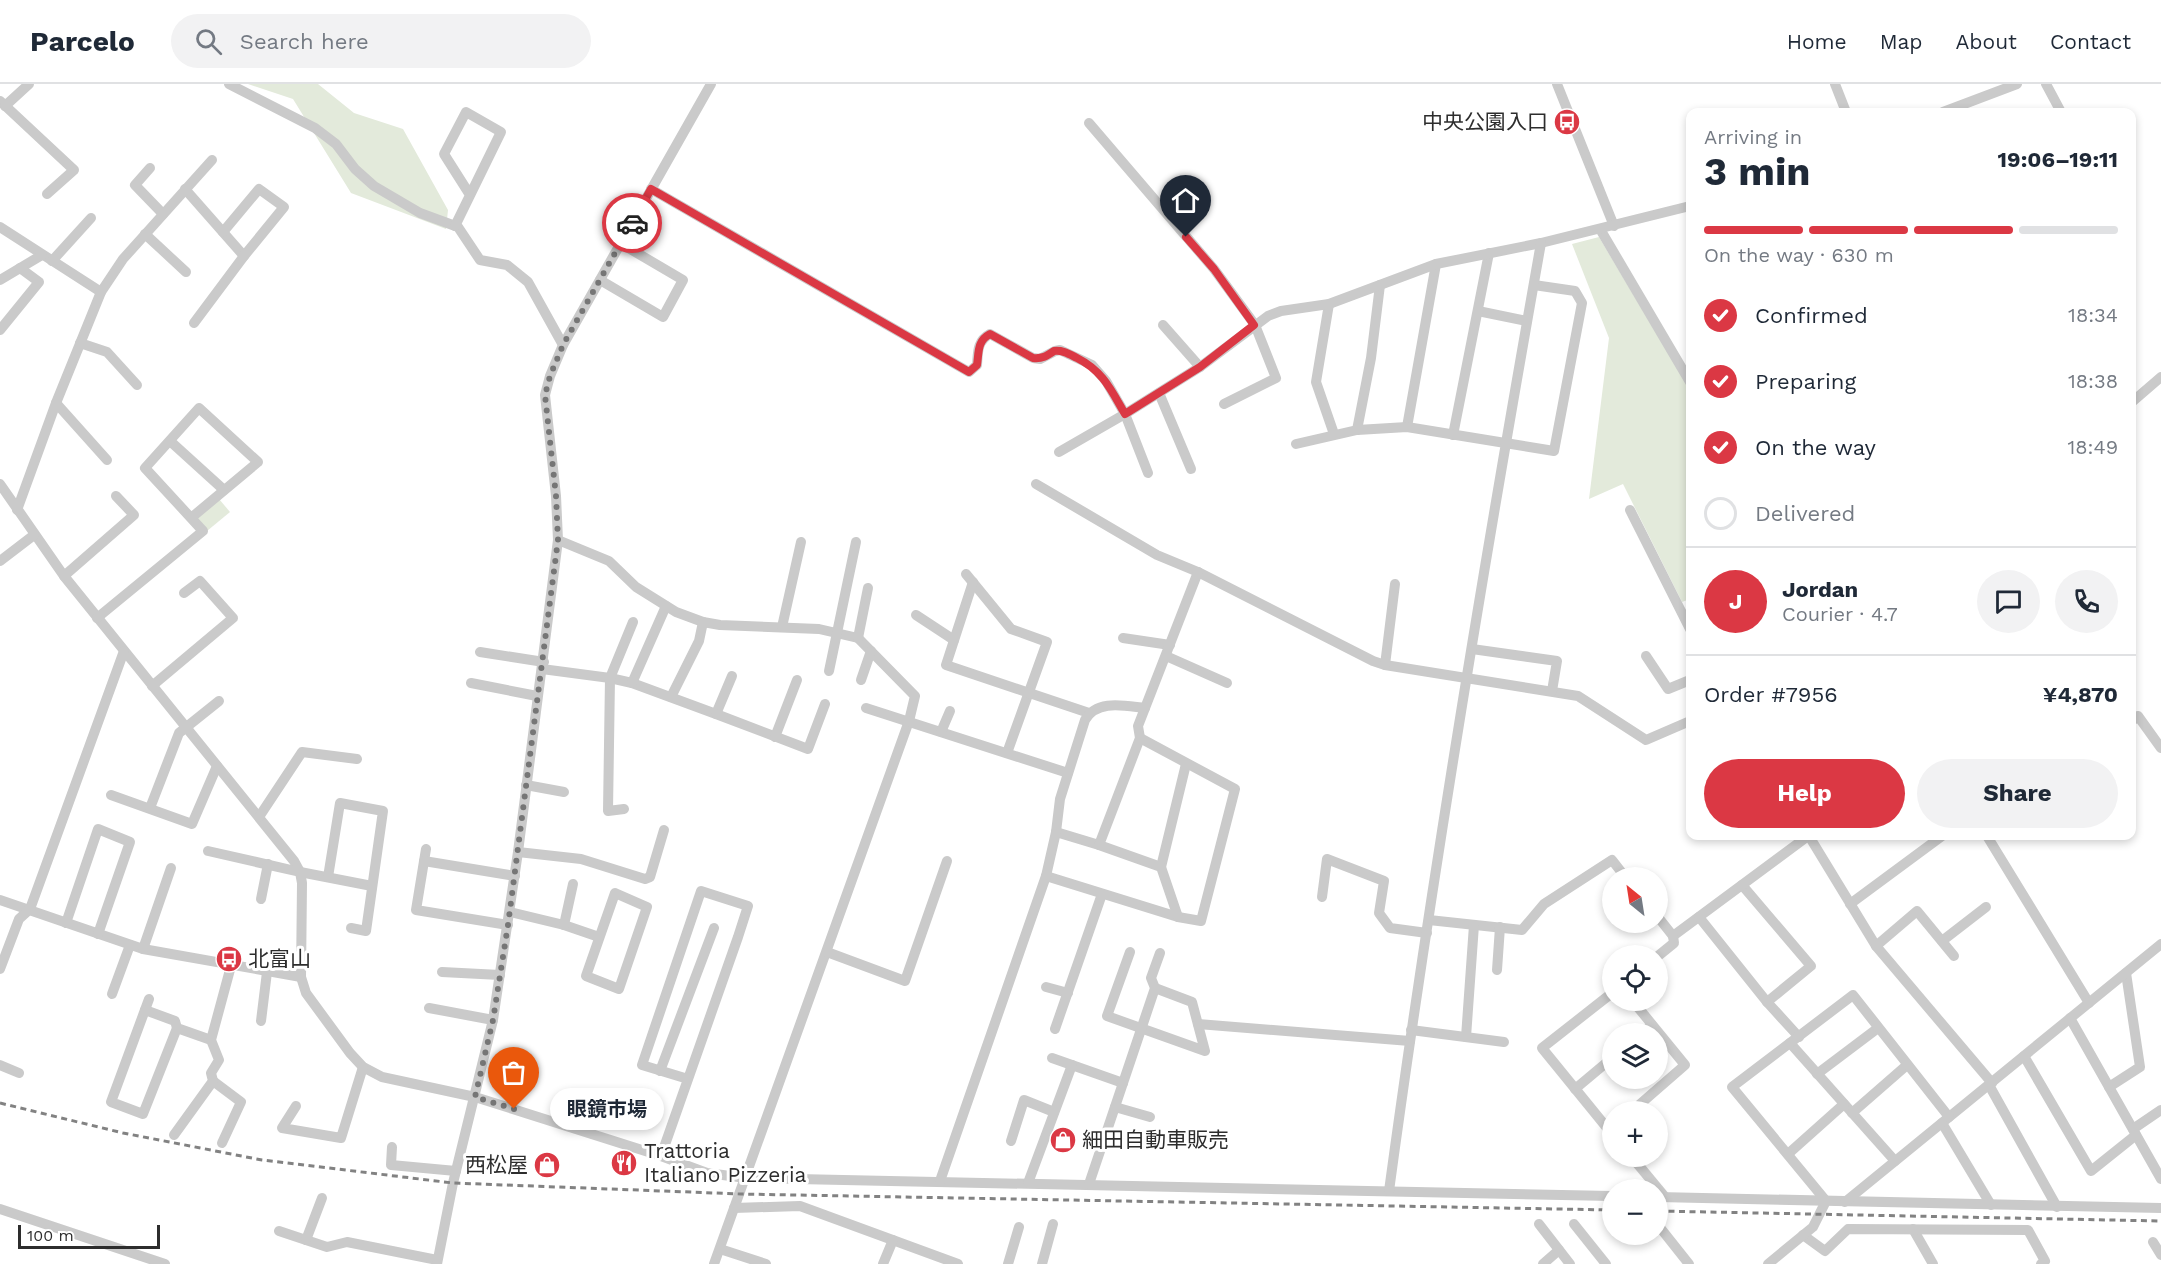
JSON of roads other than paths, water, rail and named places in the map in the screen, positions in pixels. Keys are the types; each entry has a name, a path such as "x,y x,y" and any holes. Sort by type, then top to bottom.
{"street":[{"path":"29,84 3,103 74,170 47,194"},
{"path":"229,84 315,128 336,144 355,169 374,186 420,213 458,227 480,260 507,265 528,282 563,345"},
{"path":"279,1231 327,1246 347,1242 437,1262 456,1171 493,1020 543,666 558,540 556,496 545,395 563,345 711,84"},
{"path":"1557,84 1614,226"},
{"path":"1835,84 1844,108"},
{"path":"1954,108 2017,84"},
{"path":"2046,84 2059,108"},
{"path":"455,226 501,132 466,112 444,154 470,195"},
{"path":"1089,123 1214,269 1254,325 1276,378 1224,404"},
{"path":"17,510 56,403 101,292 123,259 212,160"},
{"path":"150,168 135,185 163,214"},
{"path":"185,189 244,256"},
{"path":"194,323 284,207 259,189 223,232"},
{"path":"651,189 969,372 977,365 979,345 983,338 990,334 1033,358 1040,359 1054,351 1068,353 1092,365 1106,381 1125,414 1148,473"},
{"path":"1059,452 1200,367 1268,316 1281,311 1329,304 1436,264 1541,243 1686,207"},
{"path":"52,261 91,218"},
{"path":"0,227 101,292"},
{"path":"1600,229 1686,375"},
{"path":"145,234 186,272"},
{"path":"600,280 663,317 683,280 620,243"},
{"path":"1389,1191 1410,1036 1467,679 1541,243"},
{"path":"1453,435 1489,253"},
{"path":"0,280 42,255"},
{"path":"1407,427 1436,264"},
{"path":"0,330 39,282 20,268"},
{"path":"1357,430 1371,358 1380,285"},
{"path":"1296,444 1357,430 1407,427 1554,452 1582,303 1575,291 1534,285"},
{"path":"1329,304 1316,382 1334,434"},
{"path":"1478,311 1527,321"},
{"path":"1163,325 1200,367"},
{"path":"80,343 107,352 137,385"},
{"path":"2136,399 2161,377"},
{"path":"1160,393 1191,469"},
{"path":"56,403 107,460"},
{"path":"97,618 203,531 191,518 145,468 199,408 258,462 191,518"},
{"path":"170,441 224,490"},
{"path":"0,484 64,576 259,817 300,872 303,899 301,977 306,993 350,1053 363,1067 382,1077 475,1097 661,1156 707,1173 746,1178 1602,1196"},
{"path":"1036,484 1157,555 1198,572 1373,661 1385,665 1578,696 1646,740 1686,723"},
{"path":"64,576 134,515 116,495"},
{"path":"1630,510 1686,620"},
{"path":"0,561 34,535"},
{"path":"558,540 609,561 636,587 676,612 703,622 720,625 819,629 858,638 915,696 909,721 714,1264"},
{"path":"782,627 801,542"},
{"path":"829,671 856,542"},
{"path":"1099,845 1140,738 1138,726 1198,572"},
{"path":"1007,753 1030,693 1047,642 1011,629 969,578 946,665 1030,693 1089,713 1116,705 1145,708"},
{"path":"152,686 233,618 200,581 184,593"},
{"path":"1385,665 1395,584"},
{"path":"858,638 868,588"},
{"path":"1679,607 1686,604"},
{"path":"632,682 666,606"},
{"path":"916,615 954,640"},
{"path":"624,809 608,811 610,678 633,622"},
{"path":"671,697 699,641 703,622"},
{"path":"1123,638 1168,651 1227,682"},
{"path":"1472,650 1557,661 1552,691"},
{"path":"0,969 19,919 30,909 124,651"},
{"path":"861,680 871,651"},
{"path":"480,652 632,682 808,749 825,704"},
{"path":"1646,656 1668,689 1686,682"},
{"path":"716,714 732,676"},
{"path":"775,737 797,681"},
{"path":"471,683 537,696"},
{"path":"150,808 179,734 219,701"},
{"path":"866,708 1068,773"},
{"path":"942,732 950,711"},
{"path":"940,1181 1047,876 1060,799 1089,713"},
{"path":"2136,718 2138,716 2161,748"},
{"path":"1047,876 1178,917 1201,921 1235,789 1140,738"},
{"path":"259,817 303,752 357,759"},
{"path":"1178,917 1161,867 1186,764"},
{"path":"111,795 192,824 217,766"},
{"path":"526,785 564,792"},
{"path":"328,877 340,803 383,811 366,931 351,928"},
{"path":"66,923 98,829 130,842 98,934"},
{"path":"518,852 581,859 645,879 650,877 664,830"},
{"path":"1056,832 1161,867"},
{"path":"1673,936 1803,840"},
{"path":"1810,840 1876,946 1990,1084 2057,1207"},
{"path":"1850,904 1937,840"},
{"path":"1989,840 2089,1003"},
{"path":"426,849 416,910 508,925"},
{"path":"208,851 372,886"},
{"path":"1322,897 1327,859 1384,881 1379,913 1390,928 1427,933"},
{"path":"1429,920 1522,930 1544,904 1612,860 1617,867"},
{"path":"424,861 515,876"},
{"path":"827,952 905,981 947,861"},
{"path":"261,899 268,864"},
{"path":"143,949 171,868"},
{"path":"564,925 573,884"},
{"path":"1742,885 1811,966 1767,1002"},
{"path":"661,1156 688,1079 748,906 701,891 642,1065 688,1079"},
{"path":"615,893 647,907 619,989 586,976 599,937 615,893"},
{"path":"1055,1029 1102,894"},
{"path":"0,900 143,949 301,977"},
{"path":"1942,941 1986,907"},
{"path":"1876,946 1917,911 1954,956"},
{"path":"510,912 564,925 599,937"},
{"path":"1699,917 1767,1002 1817,1074 1895,1161"},
{"path":"1466,1037 1474,925"},
{"path":"1497,970 1500,927"},
{"path":"660,1071 714,928"},
{"path":"1668,930 1673,936 1674,943 1668,948"},
{"path":"1845,1202 2161,944"},
{"path":"112,994 130,945"},
{"path":"1131,952 1107,1016 1205,1051 1192,1002 1155,988"},
{"path":"1089,1184 1155,988 1151,978 1160,952"},
{"path":"222,1143 240,1102 213,1082 211,1073 219,1060 212,1040 231,966"},
{"path":"261,1021 267,972"},
{"path":"442,972 500,975"},
{"path":"2109,1087 2140,1067 2126,973"},
{"path":"1046,987 1068,993"},
{"path":"1826,1201 1732,1087 1853,995 1908,1065 1945,1120 1991,1205"},
{"path":"1602,1001 1542,1048 1602,1120"},
{"path":"147,1004 175,1021 177,1028 143,1114 111,1102 147,1004"},
{"path":"429,1008 493,1020"},
{"path":"1641,1011 1650,1023"},
{"path":"2070,1018 2161,1179"},
{"path":"1198,1024 1466,1037 1504,1042"},
{"path":"177,1028 212,1040"},
{"path":"1817,1074 1878,1028"},
{"path":"1668,1044 1685,1065 1668,1080"},
{"path":"2024,1056 2091,1171 2161,1110"},
{"path":"1052,1058 1123,1083"},
{"path":"0,1065 19,1072"},
{"path":"1028,1183 1072,1065"},
{"path":"1788,1154 1908,1065"},
{"path":"1575,1089 1602,1066"},
{"path":"296,1106 282,1128 341,1138 363,1067"},
{"path":"174,1135 213,1082"},
{"path":"1644,1101 1657,1089"},
{"path":"1011,1141 1024,1100 1054,1112"},
{"path":"1115,1107 1150,1117"},
{"path":"392,1147 391,1165 456,1171"},
{"path":"1668,1197 2161,1208"},
{"path":"306,1240 322,1198"},
{"path":"1768,1264 1813,1227 1826,1201"},
{"path":"734,1208 800,1206 942,1261 958,1264"},
{"path":"0,1209 165,1264"},
{"path":"1042,1264 1053,1224"},
{"path":"1539,1224 1570,1264"},
{"path":"1574,1224 1606,1264"},
{"path":"1008,1264 1019,1227"},
{"path":"1803,1235 1825,1251 1848,1228 2028,1230 2046,1262 2041,1264"},
{"path":"1913,1229 1933,1264"},
{"path":"1668,1238 1689,1264"},
{"path":"883,1264 892,1240"},
{"path":"2153,1242 2161,1255"},
{"path":"720,1249 766,1264"},
{"path":"1543,1264 1559,1250"}],"railway":[{"path":"0,1103 123,1133 262,1160 453,1183 741,1194 1602,1210"},
{"path":"1668,1211 2161,1221"}],"place":[{"name":"中央公園入口","path":"1567,122"},
{"name":"北富山","path":"229,959"},
{"name":"眼鏡市場","path":"514,1109"},
{"name":"細田自動車販売","path":"1063,1140"},
{"name":"Trattoria Italiano Pizzeria","path":"624,1163"},
{"name":"西松屋","path":"547,1165"}]}
